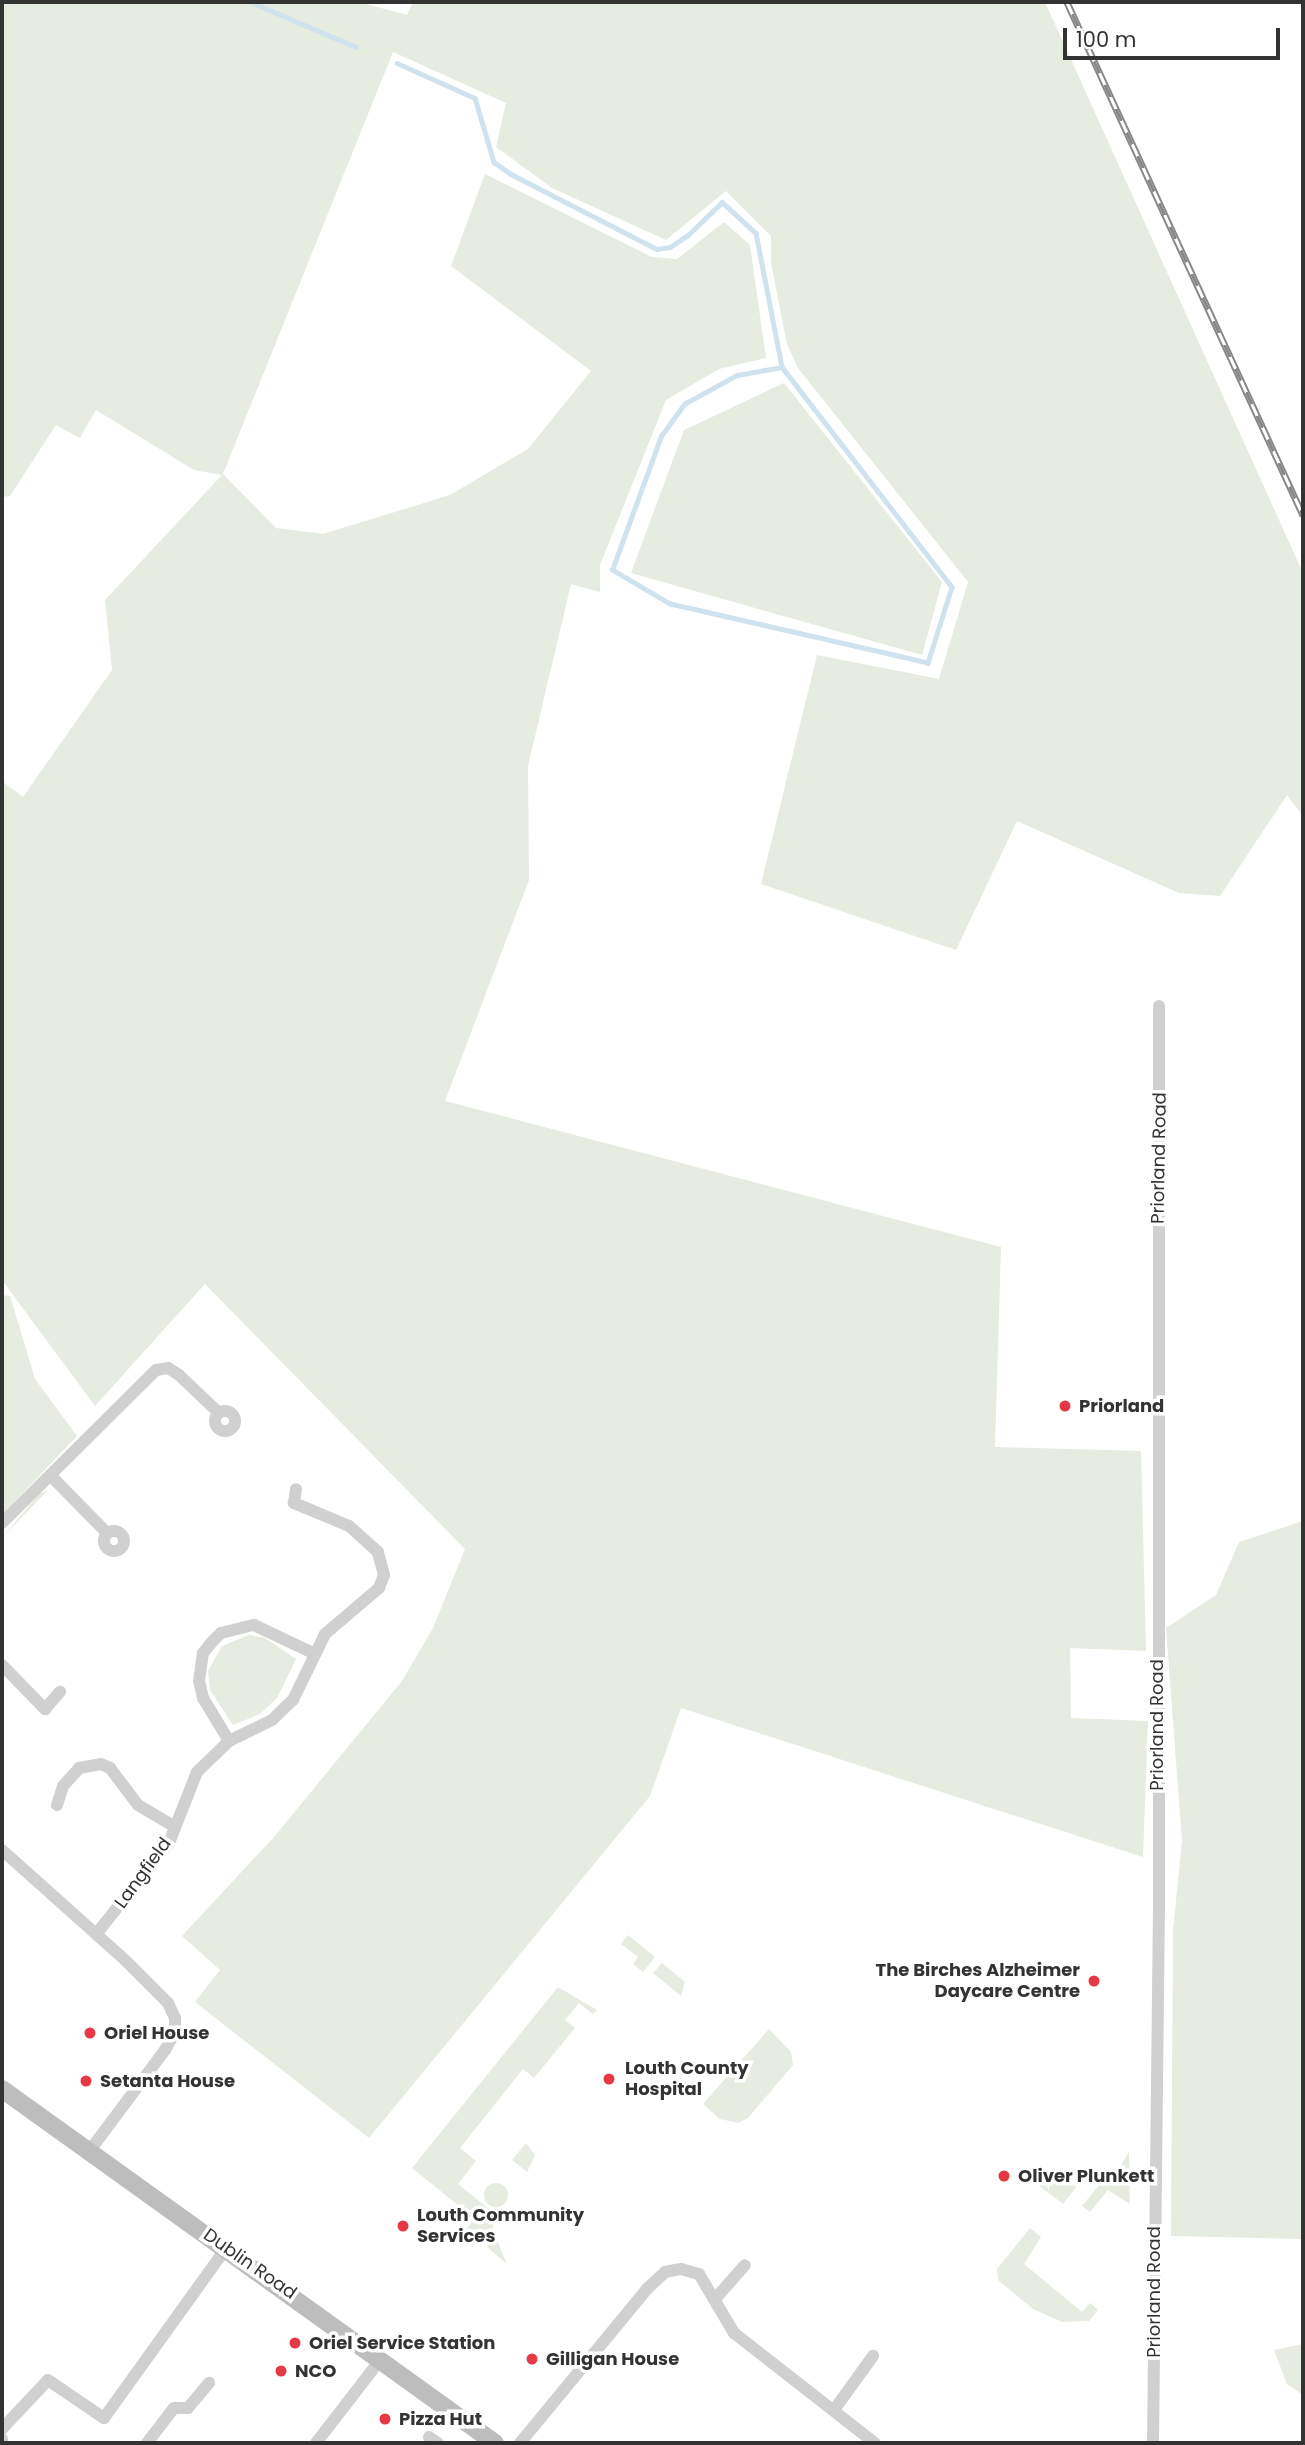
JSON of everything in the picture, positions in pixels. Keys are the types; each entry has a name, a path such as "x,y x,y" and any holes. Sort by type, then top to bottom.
{"main road":[{"name":"Dublin Road","path":"2,2090 495,2443"}],"street":[{"name":"Priorland Road","path":"1153,2443 1159,1903 1159,1006"},
{"path":"2,1523 52,1477 136,1385 156,1370 168,1368 179,1375 219,1413"},
{"path":"52,1477 107,1533"},
{"name":"Langfield","path":"97,1933 156,1861 175,1827 197,1772 229,1741 272,1720 293,1699 313,1653 341,1618 379,1588 383,1561 349,1526 295,1503 296,1489"},
{"path":"229,1741 203,1698 199,1681 203,1653 211,1643 221,1633 254,1625 313,1653"},
{"path":"2,1665 45,1709 61,1692"},
{"path":"57,1805 63,1786 79,1768 101,1764 110,1768 138,1805 175,1827"},
{"path":"2,1850 97,1933 168,2003 174,2032 88,2153"},
{"path":"2,2429 48,2380 104,2418 226,2248"},
{"path":"715,2299 745,2265"},
{"path":"520,2443 665,2272 681,2269 699,2274 734,2333 875,2443"},
{"path":"834,2410 873,2356"},
{"path":"316,2443 381,2359"},
{"path":"146,2443 174,2407 188,2408 209,2383"}],"shaded area":[{"path":"2,2 359,2 407,15 413,2 1045,2 1303,573 1303,816 1287,795 1220,896 1179,893 1017,821 956,950 761,884 817,655 939,679 968,582 798,368 787,344 771,263 771,236 726,191 666,240 552,188 496,147 506,103 393,52 223,474 276,528 323,534 450,495 528,449 591,371 451,266 485,174 652,257 677,259 724,222 750,245 766,358 719,369 666,400 600,565 600,592 571,584 528,766 529,880 445,1101 1001,1247 995,1447 1141,1451 1146,1651 1070,1648 1071,1718 1148,1721 1143,1857 681,1708 650,1796 369,2138 195,2002 220,1970 182,1936 274,1837 402,1681 433,1628 465,1549 205,1284 95,1406 2,1280 2,781 23,797 112,670 105,600 222,475 194,470 96,410 80,438 56,425 10,496 2,497"},
{"path":"784,383 942,582 922,655 631,573 684,430"},
{"path":"2,1295 10,1296 35,1379 77,1436 2,1515"},
{"path":"48,1490 2,1538 39,1494"},
{"path":"1303,1521 1303,2239 1171,2236 1173,1930 1182,1841 1166,1628 1216,1595 1239,1542"},
{"path":"249,1635 265,1638 296,1659 277,1698 260,1714 233,1725 210,1690 208,1671 222,1646"},
{"path":"628,1935 655,1957 643,1972 633,1964 638,1957 621,1944"},
{"path":"662,1963 685,1982 681,1996 653,1973"},
{"path":"558,1987 597,2010 593,2014 579,2003 565,2020 575,2028 534,2078 523,2069 460,2148 476,2161 458,2184 495,2214 491,2237 481,2244 465,2231 474,2218 412,2168"},
{"path":"769,2029 791,2052 793,2065 748,2118 738,2123 720,2119 703,2104"},
{"path":"526,2143 535,2155 527,2172 512,2160"},
{"path":"1129,2152 1130,2204 1108,2190 1090,2212 1082,2206 1104,2179 1110,2183"},
{"path":"1052,2168 1076,2187 1063,2204 1038,2185"},
{"path":"496,2183 507,2190 508,2195 501,2206 496,2207 485,2200 484,2195 491,2184"},
{"path":"1030,2228 1041,2237 1024,2264 1082,2312 1090,2303 1098,2310 1089,2321 1062,2322 1033,2309 998,2280 997,2269"},
{"path":"496,2238 507,2264 487,2247"},
{"path":"1303,2344 1303,2395 1287,2384 1274,2350"}],"waterway":[{"path":"251,2 356,47"},
{"path":"397,63 475,98 494,162 511,174 657,249 670,247 688,235 722,202 756,233 782,367 952,587 928,663 670,604 612,570 661,436 684,404 737,375 782,367"}],"railway":[{"path":"1067,2 1303,515"}],"place":[{"name":"Priorland","path":"1065,1406"},
{"name":"The Birches Alzheimer Daycare Centre","path":"1094,1981"},
{"name":"Oriel House","path":"90,2033"},
{"name":"Louth County Hospital","path":"609,2079"},
{"name":"Setanta House","path":"86,2081"},
{"name":"Oliver Plunkett","path":"1004,2176"},
{"name":"Louth Community Services","path":"403,2226"},
{"name":"Oriel Service Station","path":"295,2343"},
{"name":"Gilligan House","path":"532,2359"},
{"name":"NCO","path":"281,2371"},
{"name":"Pizza Hut","path":"385,2419"}]}
